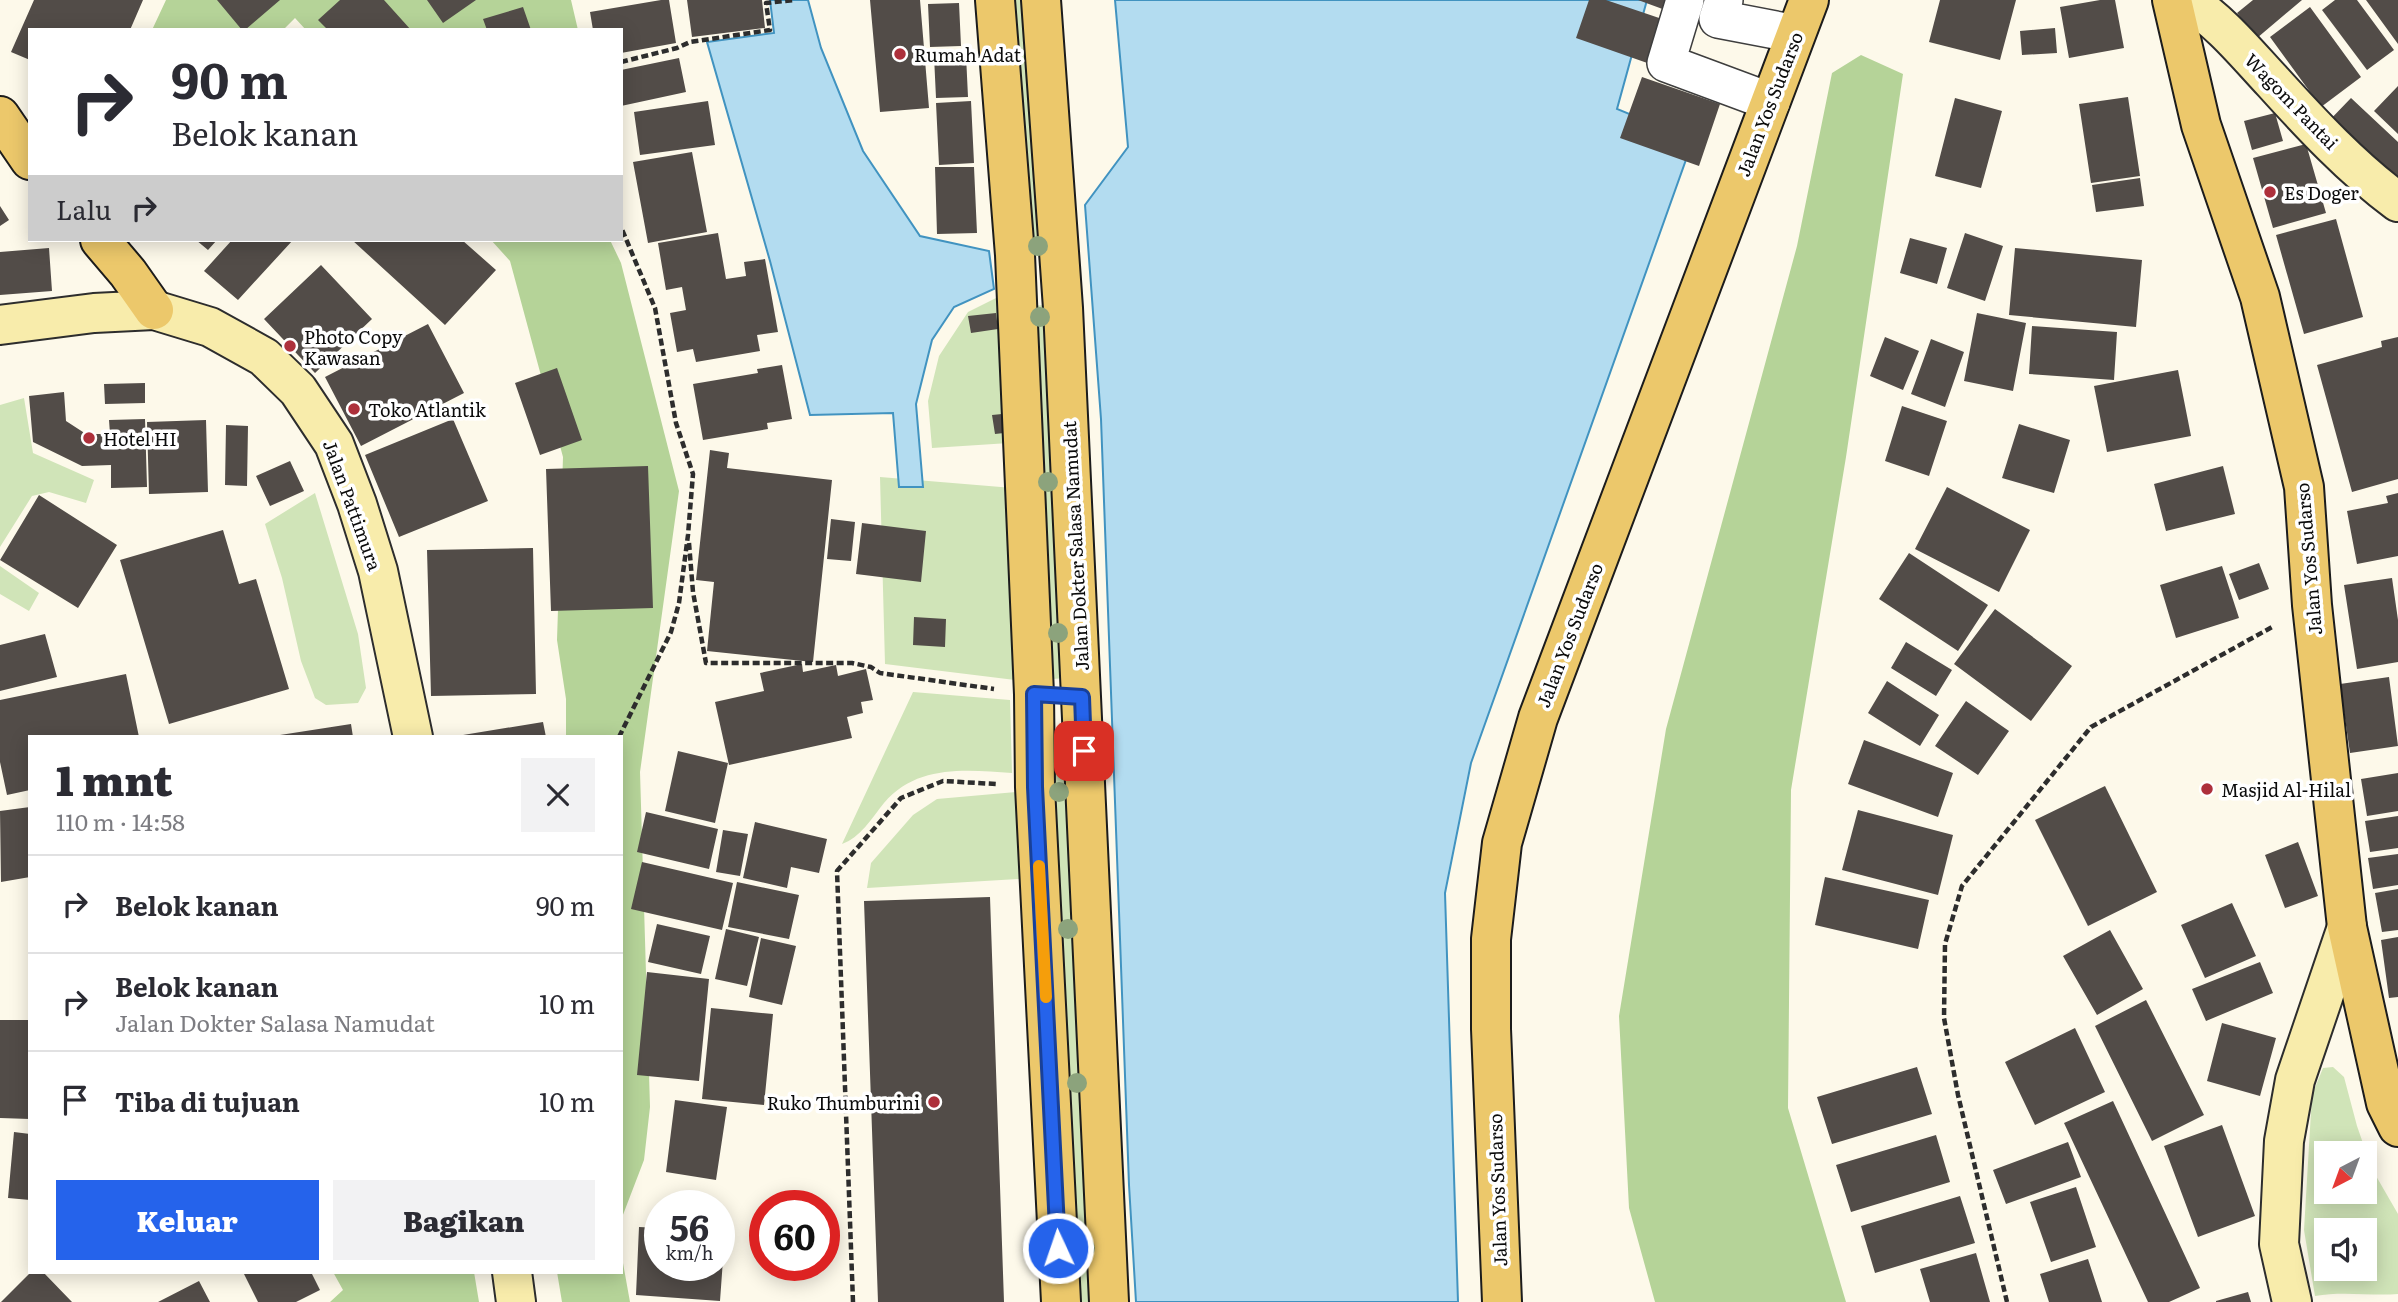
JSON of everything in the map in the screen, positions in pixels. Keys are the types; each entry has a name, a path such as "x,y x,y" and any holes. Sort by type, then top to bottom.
{"main road":[{"path":"995,0 1015,255 1034,694 1035,787 1061,1302"},
{"name":"Jalan Dokter Salasa Namudat","path":"1041,0 1063,308 1109,1302"},
{"name":"Jalan Yos Sudarso","path":"2172,0 2201,125 2260,297 2304,487 2312,605 2347,927 2386,1103 2398,1128"},
{"name":"Wagom Pantai","path":"2187,0 2213,17 2334,144 2372,182 2398,202"},
{"name":"Jalan Yos Sudarso","path":"1502,1302 1491,1016 1491,939 1502,843 1538,718 1802,17"},
{"path":"0,116 28,157"},
{"path":"102,242 154,310"},
{"name":"Jalan Pattimura","path":"0,325 94,313 154,310 210,327 264,357 298,390 334,444 378,571 413,735"},
{"path":"1034,694 1082,697"},
{"path":"2292,1302 2279,1244 2284,1141 2299,1068 2347,927"},
{"path":"512,1274 516,1302"}],"street":[{"path":"1685,0 1666,63 1771,102"},
{"path":"1724,0 1718,19 1802,17"}],"path":[{"path":"623,62 677,48 690,41 770,30 766,3 795,0"},
{"path":"620,735 671,632 679,603 693,474 676,424 655,308 623,233"},
{"path":"688,536 693,592 706,663 852,663 871,667 880,673 1034,694"},
{"path":"2007,1302 1958,1095 1944,1018 1945,944 1962,886 2091,726 2312,605"},
{"path":"853,1302 837,871 901,798 943,781 1035,787"}],"green space":[{"path":"166,0 571,0 578,28 304,28 295,18 285,28 153,28"},
{"path":"1009,0 1021,0 1041,250 1029,251"},
{"path":"1861,55 1903,74 1846,457 1791,790 1788,1108 1846,1302 1655,1302 1629,1208 1619,1016 1666,729 1797,246 1832,73"},
{"path":"493,242 611,242 621,263 679,491 640,772 650,1107 644,1160 623,1215 623,735 566,735 566,699 557,640 563,457 510,261"},
{"path":"998,297 1009,443 932,448 928,401 939,356 968,312"},
{"path":"1045,305 1065,678 1053,679 1032,306"},
{"path":"24,398 33,453 94,480 86,503 49,492 32,496 0,547 0,405"},
{"path":"880,477 1013,488 1015,680 885,664"},
{"path":"315,493 358,634 366,688 358,703 326,705 315,698 301,661 282,578 265,524"},
{"path":"0,566 39,593 29,611 0,594"},
{"path":"913,692 1010,700 1012,773 944,772 912,781 897,790 860,832 842,844"},
{"path":"1065,729 1097,1302 1080,1302 1048,730"},
{"path":"1016,792 1019,879 867,888 871,863 913,815 937,799"},
{"path":"2333,1067 2344,1077 2362,1141 2314,1141 2314,1204 2377,1204 2377,1178 2398,1214 2398,1294 2315,1296 2304,1230 2312,1095 2323,1068"},
{"path":"623,1263 630,1302 562,1302 557,1274 623,1274"},
{"path":"334,1274 474,1274 479,1302 330,1302 343,1290"}],"water":[{"path":"770,0 808,0 821,48 863,151 920,236 989,251 994,289 954,307 932,340 916,404 923,487 899,487 893,413 810,415 770,261 707,42 774,33"},
{"path":"1115,0 1647,0 1617,109 1693,140 1471,763 1445,893 1458,1302 1136,1302 1129,1185 1101,419 1085,205 1128,147"}],"building":[{"path":"34,0 143,0 131,28 28,28 28,59 11,52"},
{"path":"217,0 280,0 247,28 240,28"},
{"path":"340,0 384,0 409,28 326,28 318,20"},
{"path":"427,0 476,0 443,23"},
{"path":"669,0 676,43 623,53 623,28 593,28 590,12"},
{"path":"687,0 762,0 765,28 692,37"},
{"name":"Rumah Adat","path":"870,0 920,0 929,108 880,112"},
{"path":"1589,0 1606,0 1668,21 1653,65 1576,38"},
{"path":"1638,0 1671,0 1668,11"},
{"path":"1940,0 2016,0 2000,60 1929,42"},
{"path":"2115,0 2124,48 2069,58 2060,7"},
{"path":"2253,0 2302,0 2257,38 2237,13"},
{"path":"2335,0 2357,0 2394,50 2367,70 2322,10"},
{"path":"2366,0 2398,0 2398,44"},
{"path":"959,3 961,46 930,47 928,4"},
{"path":"523,7 530,28 486,28 483,19"},
{"path":"2310,7 2361,77 2321,107 2270,37"},
{"path":"2055,28 2057,53 2022,55 2020,31"},
{"path":"966,55 968,97 936,98 934,56"},
{"path":"679,58 686,92 623,106 623,70"},
{"path":"1642,77 1720,104 1699,166 1620,138"},
{"path":"2398,86 2398,134 2374,111"},
{"path":"2128,97 2140,176 2091,183 2079,104"},
{"path":"1955,98 2002,111 1981,188 1935,176"},
{"path":"2351,98 2398,142 2398,197 2324,126"},
{"path":"708,101 715,145 640,155 634,112"},
{"path":"971,101 974,163 939,165 936,103"},
{"path":"2275,113 2283,141 2252,150 2244,121"},
{"path":"2306,144 2326,213 2273,228 2253,158"},
{"path":"692,152 707,232 648,243 633,162"},
{"path":"935,167 974,167 977,233 937,234"},
{"path":"2140,178 2144,206 2096,212 2092,185"},
{"path":"0,206 9,220 0,226"},
{"path":"2336,219 2363,317 2304,334 2276,235"},
{"path":"718,233 726,279 746,276 744,262 765,259 778,332 757,335 760,351 696,362 693,349 677,352 670,313 686,310 682,287 666,290 658,243"},
{"path":"1965,233 2003,246 1985,301 1947,288"},
{"path":"1910,238 1947,248 1937,284 1900,273"},
{"path":"198,242 215,242 208,250"},
{"path":"230,242 291,242 238,300 204,271"},
{"path":"354,242 464,242 496,270 445,325"},
{"path":"49,248 52,291 0,295 0,252"},
{"path":"2015,248 2142,260 2136,327 2009,315"},
{"path":"321,265 372,319 315,373 264,319"},
{"path":"996,313 998,329 971,333 968,316"},
{"path":"1977,313 2026,323 2013,391 1964,381"},
{"path":"428,324 464,393 361,446 325,377"},
{"path":"2032,326 2117,332 2114,380 2029,374"},
{"path":"1885,337 1919,351 1903,390 1870,376"},
{"path":"2398,337 2398,479 2352,492 2317,365 2382,347 2381,341"},
{"path":"1931,339 1964,352 1945,407 1911,394"},
{"path":"782,365 792,419 767,423 768,429 703,440 693,384 758,373 757,369"},
{"path":"557,368 582,440 540,455 515,383"},
{"path":"2178,370 2191,436 2107,452 2094,386"},
{"path":"145,383 145,403 105,404 104,384"},
{"name":"Hotel HI","path":"64,392 66,421 86,434 110,434 109,420 145,419 147,487 111,488 111,465 82,466 33,442 29,396"},
{"path":"1902,406 1947,421 1929,476 1885,461"},
{"path":"1002,414 1004,433 995,434 992,415"},
{"path":"453,419 488,501 399,537 365,455"},
{"path":"206,420 208,492 149,494 147,422"},
{"path":"2019,424 2070,440 2054,493 2002,478"},
{"path":"226,425 248,426 247,486 225,485"},
{"path":"710,450 729,453 727,468 832,480 813,662 707,651 714,582 696,580"},
{"path":"290,461 304,491 270,506 256,476"},
{"path":"648,466 653,608 551,611 546,469"},
{"path":"2223,466 2235,514 2166,531 2154,484"},
{"path":"1947,487 2030,530 1999,592 1915,549"},
{"path":"2398,493 2398,556 2357,564 2347,511 2388,503 2386,496"},
{"path":"39,495 117,545 78,608 0,560"},
{"path":"831,519 855,522 851,561 827,559"},
{"path":"862,523 926,531 921,582 856,574"},
{"path":"223,530 239,584 256,579 289,689 169,724 120,560"},
{"path":"533,548 536,694 431,696 427,550"},
{"path":"1909,553 1988,605 1958,651 1879,599"},
{"path":"2259,563 2269,589 2239,600 2229,574"},
{"path":"2222,566 2239,618 2176,638 2160,585"},
{"path":"2392,578 2398,620 2398,662 2357,669 2344,585"},
{"path":"1995,609 2072,666 2031,721 1954,664"},
{"path":"914,617 946,619 945,647 913,645"},
{"path":"45,634 57,677 0,691 0,645"},
{"path":"1906,642 1952,670 1936,696 1891,668"},
{"path":"802,664 803,672 836,665 838,676 866,669 873,700 861,702 863,713 847,717 852,738 729,765 715,702 764,691 760,673"},
{"path":"126,674 139,735 28,735 28,790 7,795 0,762 0,700"},
{"path":"2389,677 2398,746 2350,753 2340,684"},
{"path":"1887,681 1939,715 1920,746 1868,713"},
{"path":"1966,701 2009,731 1978,775 1935,746"},
{"path":"543,722 546,735 463,735"},
{"path":"351,724 353,735 280,735"},
{"path":"1864,740 1953,773 1938,817 1848,784"},
{"path":"678,751 728,763 715,823 665,811"},
{"path":"2398,773 2398,811 2367,816 2361,779"},
{"path":"2105,786 2157,892 2088,926 2035,820"},
{"path":"28,807 28,877 1,882 0,811"},
{"path":"1858,810 1953,835 1938,895 1842,870"},
{"path":"646,812 718,829 709,869 637,852"},
{"path":"2398,816 2398,848 2370,852 2365,821"},
{"path":"755,822 827,839 819,873 791,867 787,888 743,878"},
{"path":"723,830 748,834 740,876 716,872"},
{"path":"2298,842 2318,896 2285,908 2265,855"},
{"path":"2398,854 2398,885 2373,889 2368,858"},
{"path":"642,862 733,883 722,930 631,909"},
{"path":"1825,877 1929,900 1918,949 1815,925"},
{"path":"737,882 799,895 789,939 728,927"},
{"path":"2398,889 2398,930 2382,932 2375,893"},
{"name":"Ruko Thumburini","path":"990,897 1004,1302 878,1302 864,901"},
{"path":"2232,903 2256,956 2205,978 2181,925"},
{"path":"657,924 710,936 701,974 648,962"},
{"path":"726,929 759,937 747,986 715,979"},
{"path":"2110,930 2143,989 2097,1015 2063,956"},
{"path":"2398,937 2398,997 2389,998 2381,940"},
{"path":"761,938 796,946 782,1005 749,997"},
{"path":"2260,962 2273,993 2206,1021 2192,989"},
{"path":"647,972 709,979 699,1081 637,1075"},
{"path":"2146,1000 2204,1115 2152,1141 2095,1026"},
{"path":"711,1008 773,1014 764,1105 702,1099"},
{"path":"0,1020 28,1020 28,1119 0,1118"},
{"path":"2222,1023 2276,1038 2260,1096 2207,1081"},
{"path":"2075,1028 2105,1092 2035,1125 2005,1062"},
{"path":"1917,1067 1932,1114 1832,1144 1817,1097"},
{"path":"675,1100 727,1107 716,1180 666,1172"},
{"path":"2113,1101 2200,1288 2169,1302 2148,1302 2064,1123"},
{"path":"2222,1125 2255,1216 2198,1237 2164,1146"},
{"path":"14,1132 28,1134 28,1200 8,1198"},
{"path":"1936,1135 1950,1182 1851,1212 1836,1165"},
{"path":"2068,1142 2081,1177 2006,1204 1993,1170"},
{"path":"2076,1187 2096,1247 2051,1262 2030,1202"},
{"path":"1960,1196 1975,1243 1875,1273 1861,1226"},
{"path":"639,1227 644,1227 644,1281 721,1281 720,1301 636,1295"},
{"path":"1976,1253 1990,1302 1930,1302 1920,1269"},
{"path":"2088,1259 2102,1302 2049,1302 2040,1274"},
{"path":"29,1274 45,1274 72,1302 1,1302"},
{"path":"244,1274 312,1274 320,1290 296,1302 258,1302"},
{"path":"199,1281 210,1302 158,1302"},
{"path":"2248,1292 2251,1302 2216,1302 2216,1301"}],"slow traffic":[{"path":"1039,866 1046,997"}],"place":[{"name":"Rumah Adat","path":"900,54"},
{"name":"Es Doger","path":"2270,192"},
{"name":"Photo Copy Kawasan","path":"290,346"},
{"name":"Toko Atlantik","path":"354,409"},
{"name":"Hotel HI","path":"89,438"},
{"name":"Masjid Al-Hilal","path":"2207,789"},
{"name":"Ruko Thumburini","path":"934,1102"}],"route":[{"path":"1058,1248 1035,787 1034,694 1082,697 1084,751"}]}
